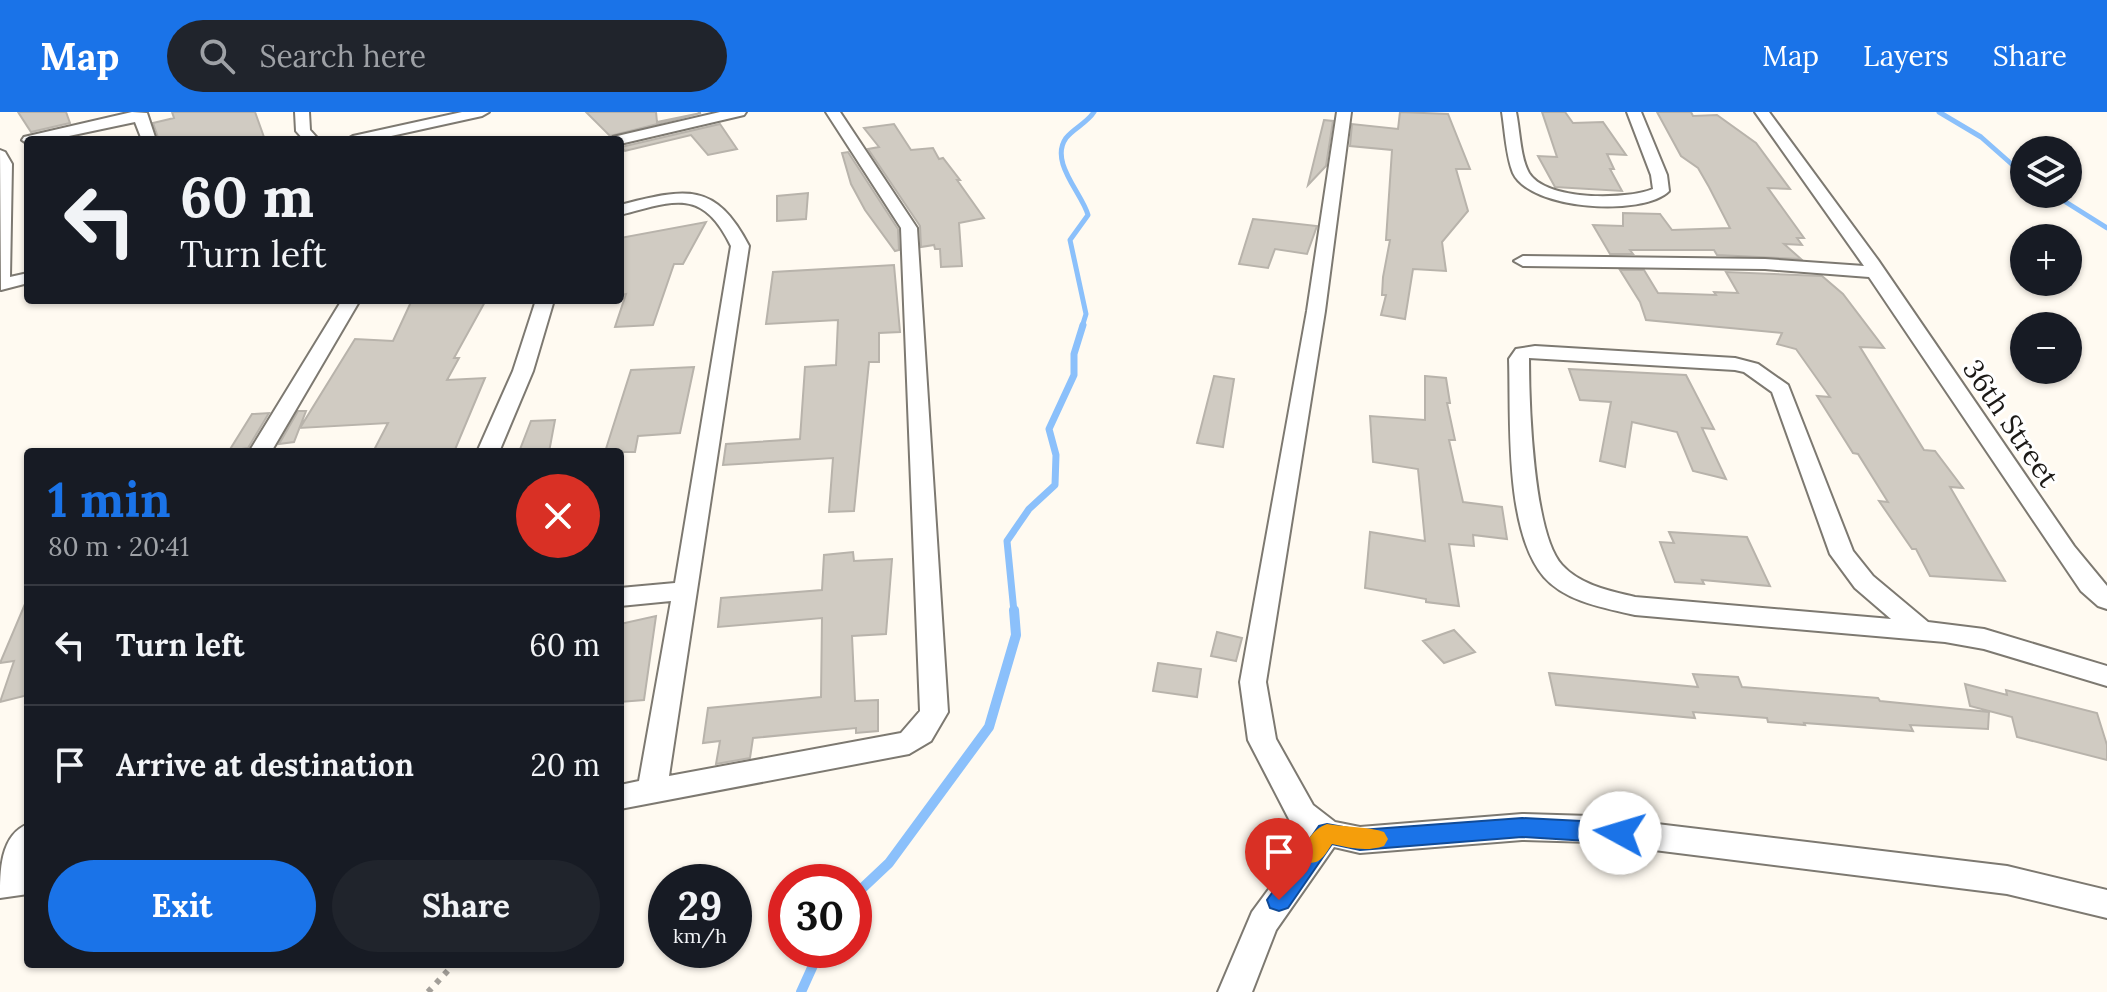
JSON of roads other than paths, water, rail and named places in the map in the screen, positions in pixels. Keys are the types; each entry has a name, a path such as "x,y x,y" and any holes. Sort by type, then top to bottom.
{"street":[{"path":"302,112 303,131 308,136"},
{"path":"654,112 673,127"},
{"path":"624,139 739,112"},
{"path":"624,796 909,743 921,733 934,712 909,228 833,112"},
{"path":"1344,112 1316,311 1253,682 1262,740 1302,814 1327,833 1360,840 1522,827 1590,829 2007,880 2107,904"},
{"path":"1509,112 1525,182 1557,196 1630,201 1650,199 1661,191 1659,175 1634,112"},
{"name":"36th Street","path":"1762,112 1872,264 2066,552 2090,585 2107,600"},
{"path":"371,136 473,113"},
{"path":"45,136 140,114 148,136"},
{"path":"0,146 24,141"},
{"path":"0,155 4,164 0,285 24,279"},
{"path":"624,209 672,197 706,202 727,220 740,246 721,379 652,792"},
{"path":"1523,261 1765,264 1875,272"},
{"path":"262,448 349,304"},
{"path":"490,448 523,371 544,304"},
{"path":"1920,630 1864,582 1842,554 1781,389 1771,379 1735,364 1523,353 1519,359 1530,516 1538,546 1551,570 1589,595 1635,606 1920,630 1984,639 2107,676"},
{"path":"624,597 684,591"},
{"path":"1235,992 1263,922 1327,833"},
{"path":"24,844 0,884 24,881"}],"waterway":[{"path":"1082,327 1086,314 1070,240 1088,215 1061,157 1066,138 1094,112"},
{"path":"1939,112 1981,137 2010,163"},
{"path":"2075,208 2107,228"},
{"path":"1014,612 1007,541 1029,509 1055,485 1056,455 1049,429 1074,375 1074,354 1083,325"},
{"path":"872,879 889,863 989,727 1016,635 1014,610"},
{"path":"801,992 812,968"}]}
